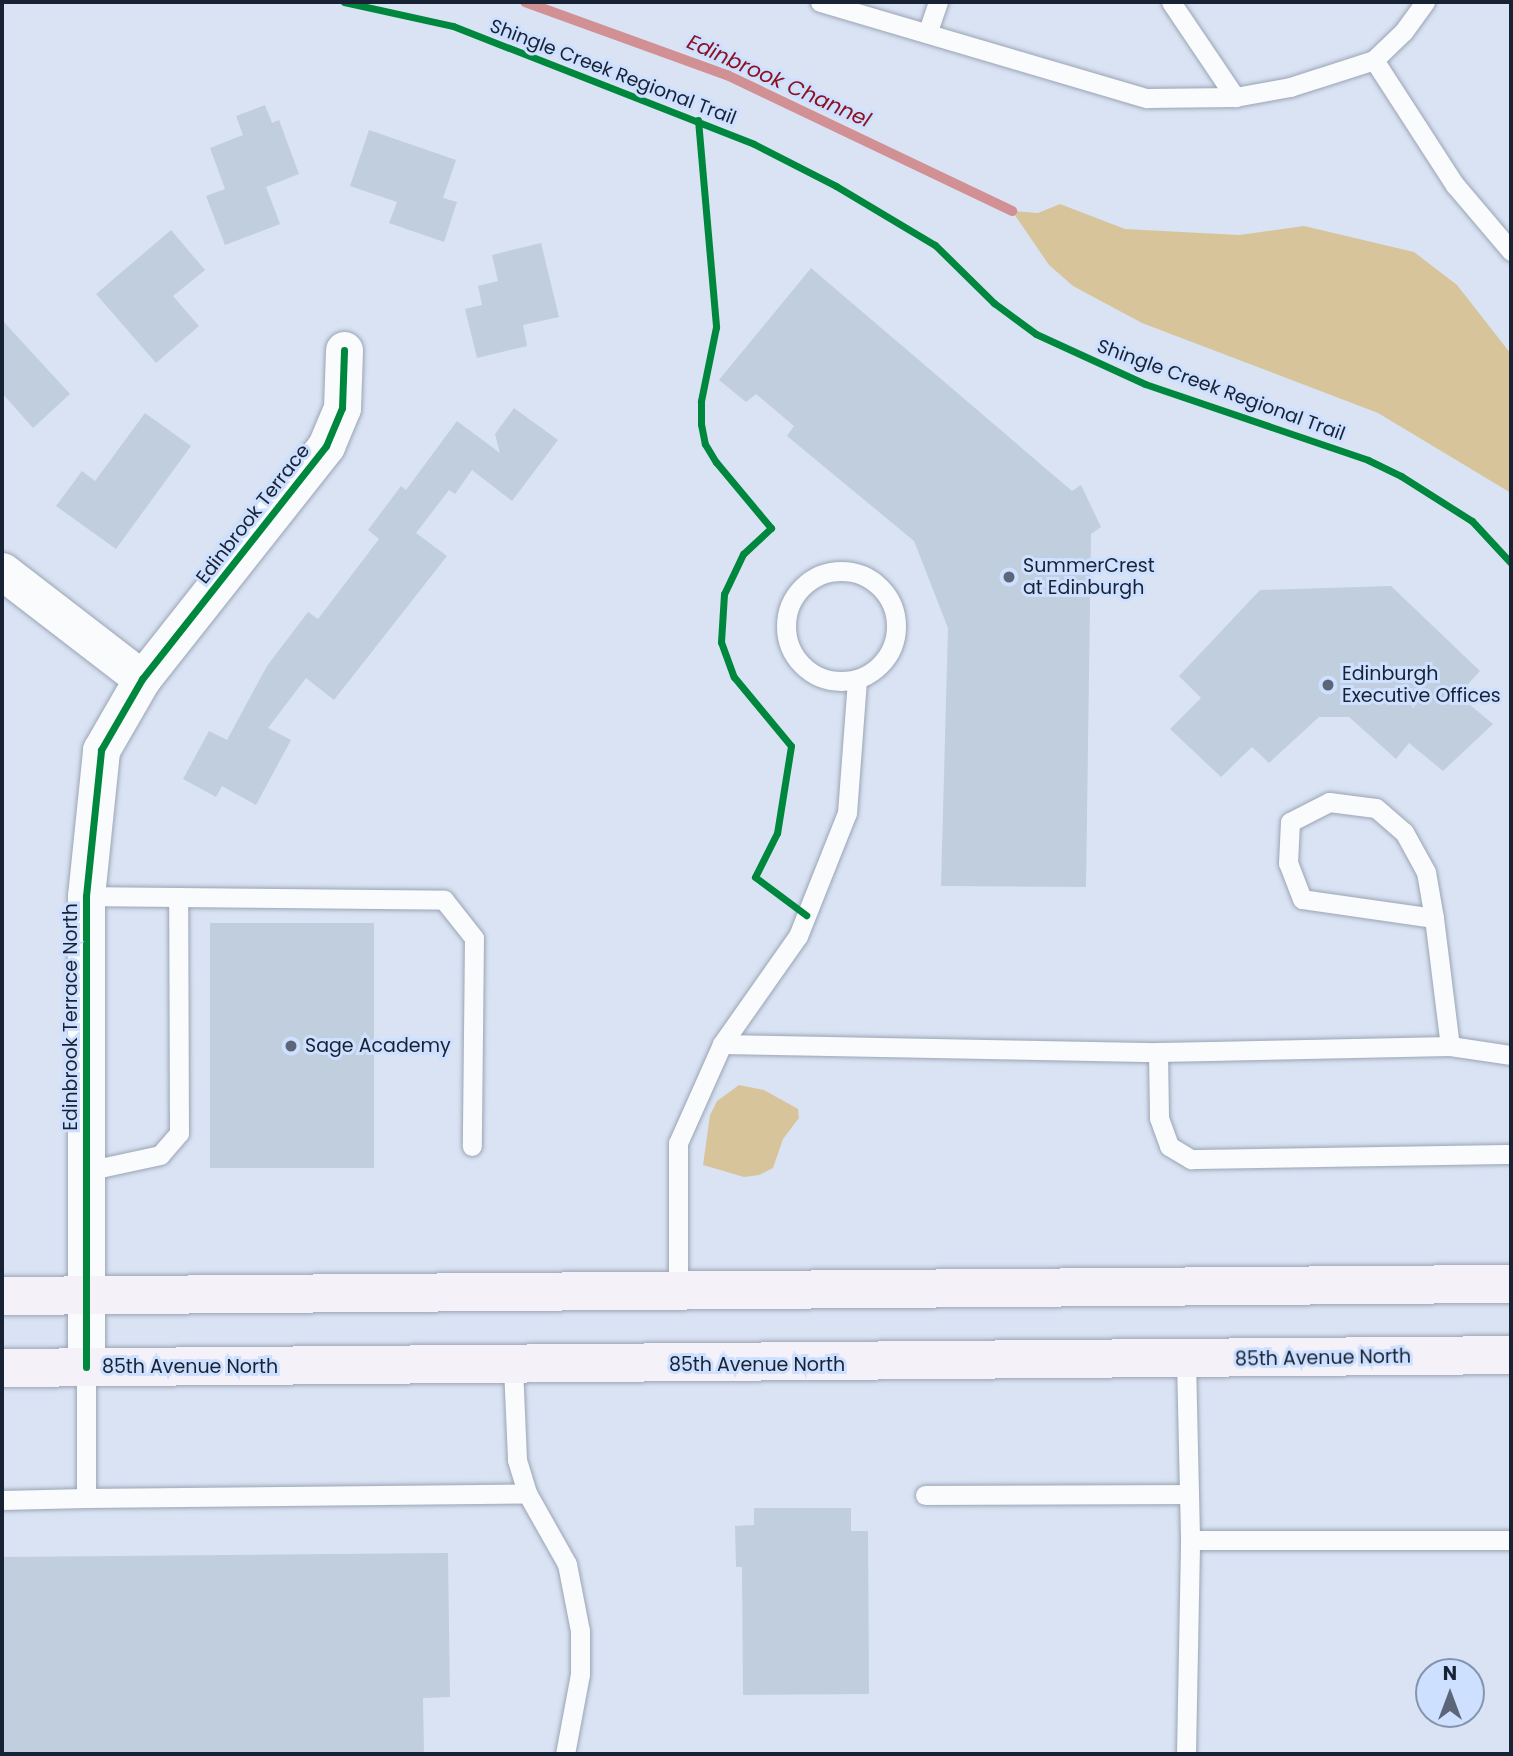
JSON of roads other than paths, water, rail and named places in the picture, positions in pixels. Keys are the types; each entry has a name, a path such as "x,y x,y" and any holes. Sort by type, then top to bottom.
{"main road":[{"path":"2,1296 678,1294 1511,1284"},
{"name":"85th Avenue North","path":"2,1368 513,1367 1511,1355"}],"street":[{"name":"Edinbrook Terrace","path":"142,678 326,446 342,408 344,350"},
{"path":"2,571 142,678"},
{"name":"Edinbrook Terrace North","path":"86,1367 86,896 101,750 142,678"}],"lane":[{"path":"820,2 928,31 1147,98 1235,97 1290,87 1374,60 1425,2"},
{"path":"928,31 938,2"},
{"path":"1171,2 1235,97"},
{"path":"1374,60 1455,185 1511,251"},
{"path":"678,1294 678,1143 722,1044 798,936 847,813 858,678 887,657 895,640 892,604 868,577 832,571 815,577 790,603 788,639 800,662 822,677 858,678"},
{"path":"1434,918 1301,899 1288,863 1290,822 1329,802 1376,807 1404,832 1426,872 1434,918 1450,1046"},
{"path":"86,896 444,900 474,938 472,1146"},
{"path":"86,1171 160,1155 178,1133 178,897"},
{"path":"722,1044 1158,1052 1450,1046 1511,1055"},
{"path":"1158,1052 1159,1118 1169,1146 1191,1159 1511,1154"},
{"path":"1186,1360 1190,1540 1186,1754"},
{"path":"86,1367 86,1498"},
{"path":"513,1367 517,1460 527,1493 568,1564 580,1631 580,1674 565,1754"},
{"path":"2,1500 527,1493"},
{"path":"925,1495 1189,1494"},
{"path":"1190,1540 1511,1540"}],"waterway":[{"name":"Edinbrook Channel","path":"525,2 727,75 1012,211"}],"place":[{"name":"SummerCrest at Edinburgh","path":"1009,577"},
{"name":"Edinburgh Executive Offices","path":"1328,685"},
{"name":"Sage Academy","path":"291,1046"}]}
